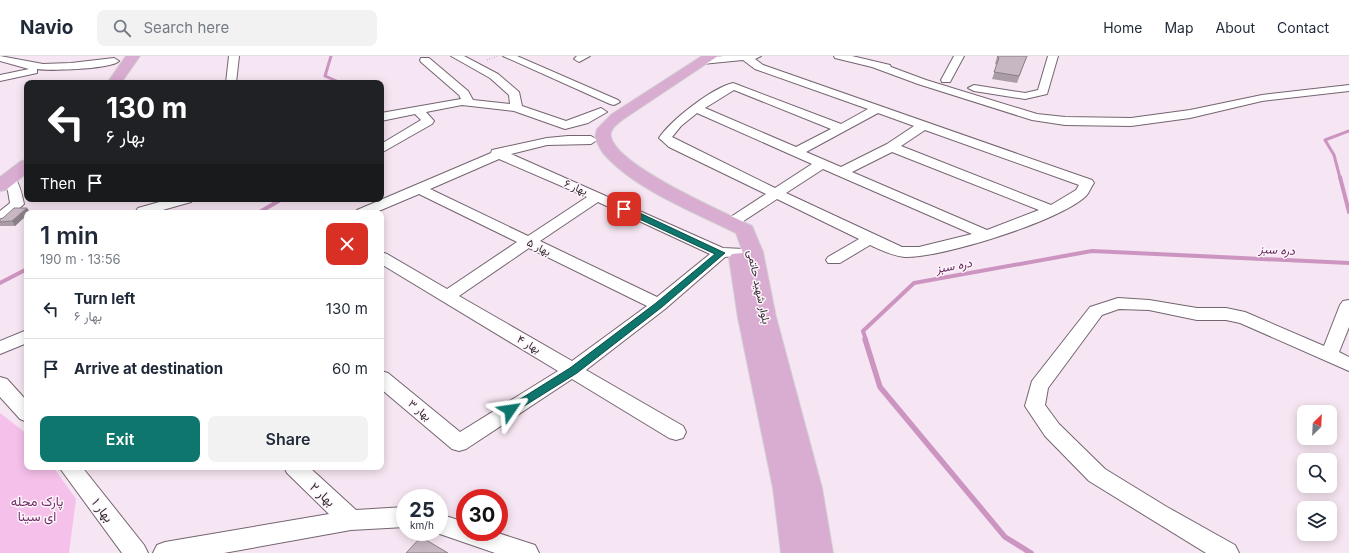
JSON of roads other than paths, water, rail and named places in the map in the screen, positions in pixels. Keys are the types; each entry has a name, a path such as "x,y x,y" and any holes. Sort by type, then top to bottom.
{"main road":[{"path":"116,80 133,56"},
{"path":"644,83 700,57"},
{"name":"بلوار شهید حاتمی","path":"700,57 617,117 603,132 603,139 613,156 641,176 676,196 745,230 753,252 765,317 808,488 818,553"},
{"path":"101,80 116,58"},
{"path":"591,140 592,123 613,103"},
{"name":"بلوار شهید حاتمی","path":"591,140 601,158 631,180 666,201 732,234 729,253 749,318 787,488 796,553"},
{"path":"3,179 24,155"},
{"path":"3,179 24,166"}],"street":[{"path":"0,58 13,56"},
{"path":"231,80 234,56"},
{"path":"456,56 494,76 516,94 516,108"},
{"path":"508,56 613,103"},
{"path":"839,56 984,90 1025,96 1043,92 1053,56"},
{"path":"946,80 959,56"},
{"path":"700,57 751,57 759,68 1087,183 1081,193 1052,210 988,236 930,250 905,253 870,239 673,144 665,138 668,132 697,108 733,86 841,128"},
{"path":"0,58 16,64 51,69"},
{"path":"0,78 116,58"},
{"path":"425,60 464,93 468,102"},
{"path":"876,65 922,82 1036,117 1065,121 1131,122 1190,114 1262,98 1349,88"},
{"path":"384,117 468,102 516,108 565,125 584,120 613,103"},
{"path":"697,108 988,236"},
{"path":"797,152 877,109"},
{"path":"384,147 428,121 419,111"},
{"path":"843,171 891,147 922,126"},
{"path":"369,210 497,153 518,147 568,138 591,140"},
{"path":"891,147 1052,210"},
{"name":"بهار ۶","path":"497,153 729,253"},
{"path":"731,223 823,163"},
{"path":"0,218 17,204 15,191 3,179"},
{"name":"بهار ۵","path":"419,189 659,305"},
{"path":"448,296 597,196"},
{"path":"147,210 175,202"},
{"path":"834,260 870,239"},
{"path":"573,370 729,253"},
{"name":"بهار ۴","path":"384,259 676,432"},
{"path":"1227,553 1097,475 1052,430 1035,406 1039,386 1096,311 1118,303 1149,306 1197,314 1226,314 1245,318 1349,364"},
{"path":"1329,355 1349,305"},
{"path":"0,348 24,337"},
{"name":"بهار ۳","path":"384,380 459,442 573,370"},
{"path":"0,384 24,411"},
{"name":"بهار ۱","path":"72,470 136,553"},
{"name":"بهار ۲","path":"298,470 351,520"},
{"path":"165,553 351,520 396,518"},
{"path":"448,527 527,553"}],"waterway":[{"path":"331,56 325,76 334,80"},
{"name":"دره سبز","path":"1340,178 1334,155 1325,140 1349,131"},
{"name":"دره سبز","path":"1340,177 1349,212"},
{"path":"263,210 277,202"},
{"name":"دره سبز","path":"866,340 863,331 914,283 1092,251 1349,263"},
{"path":"0,283 24,271"},
{"name":"دره سبز","path":"865,339 880,387 1005,537 1031,553"}],"park label":[{"name":"پارک محله ای سینا","path":"37,508"}]}
